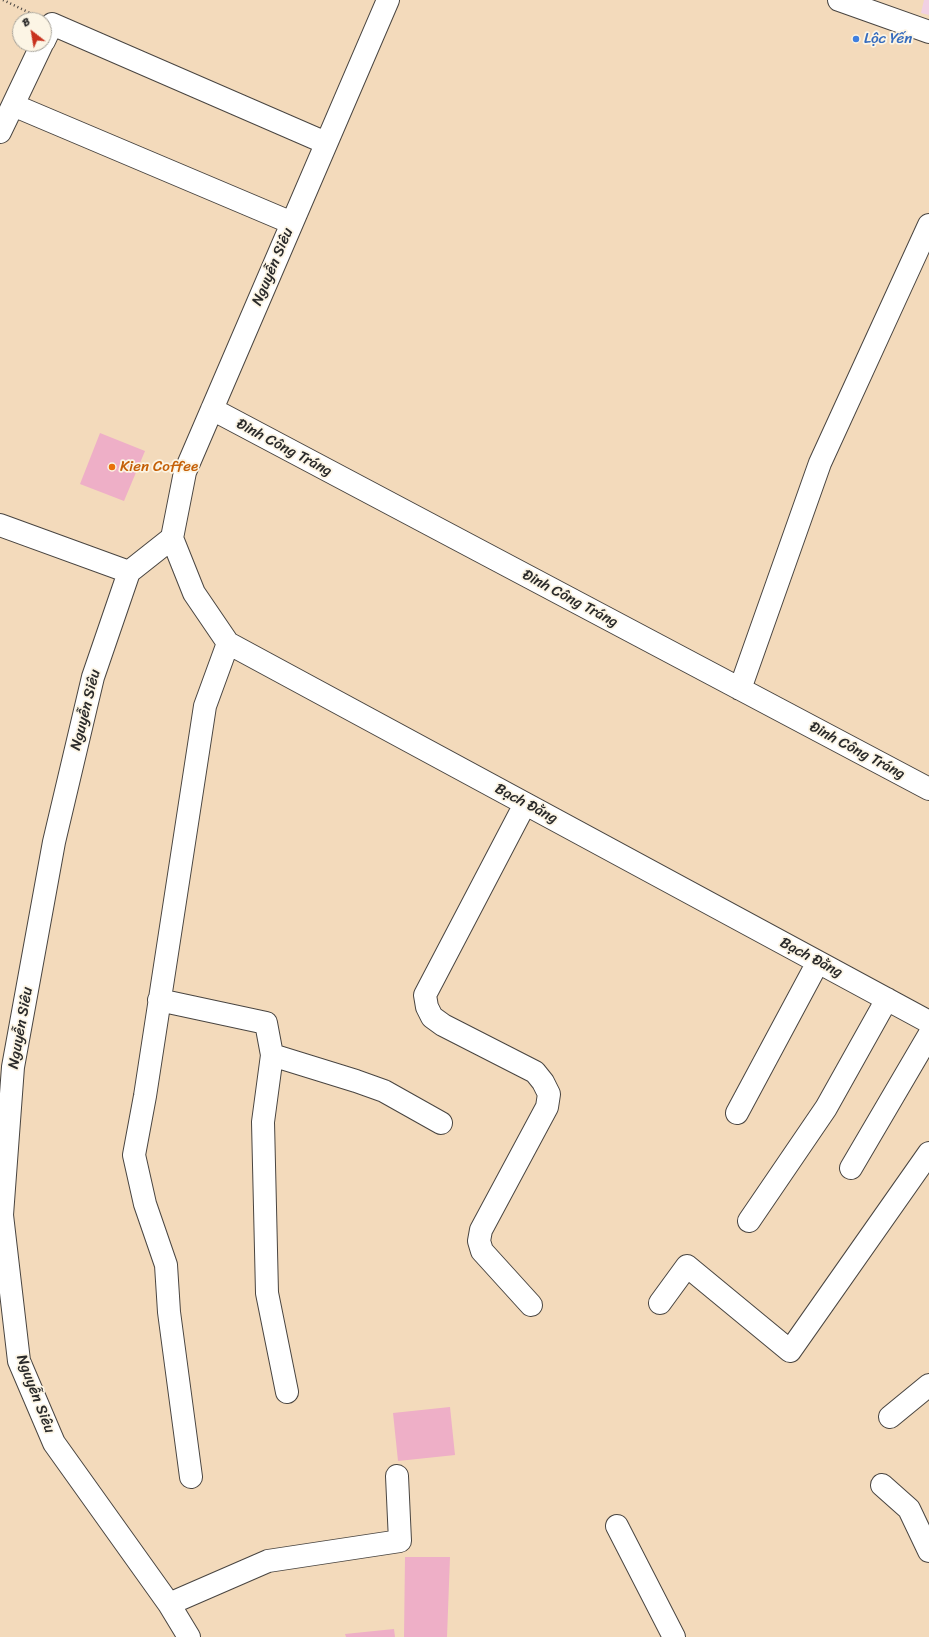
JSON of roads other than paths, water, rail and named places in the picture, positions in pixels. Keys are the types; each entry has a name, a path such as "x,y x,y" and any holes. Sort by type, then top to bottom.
{"street":[{"name":"Nguyễn Siêu","path":"172,538 185,472 388,0"},
{"path":"839,0 929,32"},
{"path":"52,34 326,143"},
{"path":"0,132 38,52"},
{"path":"13,105 292,223"},
{"path":"740,689 820,463 929,225"},
{"name":"Đinh Công Tráng","path":"212,409 929,789"},
{"path":"0,525 129,572 172,538"},
{"name":"Bạch Đằng","path":"172,538 194,594 228,644 929,1022"},
{"name":"Nguyễn Siêu","path":"129,572 93,677 54,842 13,1067 2,1215 19,1361 54,1443 169,1604 189,1637"},
{"path":"191,1477 169,1312 166,1265 145,1204 134,1155 204,706 228,644"},
{"path":"525,804 425,995 426,1007 432,1016 443,1025 535,1072 543,1082 549,1094 547,1107 481,1230 479,1241 482,1251 531,1305"},
{"path":"737,1113 818,962"},
{"path":"749,1221 826,1108 887,999"},
{"path":"159,1000 266,1023 272,1055 262,1122 267,1293 287,1392"},
{"path":"851,1168 929,1035"},
{"path":"272,1055 356,1080 384,1091 441,1123"},
{"path":"660,1303 687,1266 790,1351 929,1153"},
{"path":"890,1417 929,1384"},
{"path":"169,1604 268,1561 400,1542 397,1476"},
{"path":"882,1485 909,1509 929,1551"},
{"path":"617,1526 674,1637"}],"place":[{"name":"Lộc Yến","path":"856,39"},
{"name":"Kien Coffee","path":"112,467"}]}
